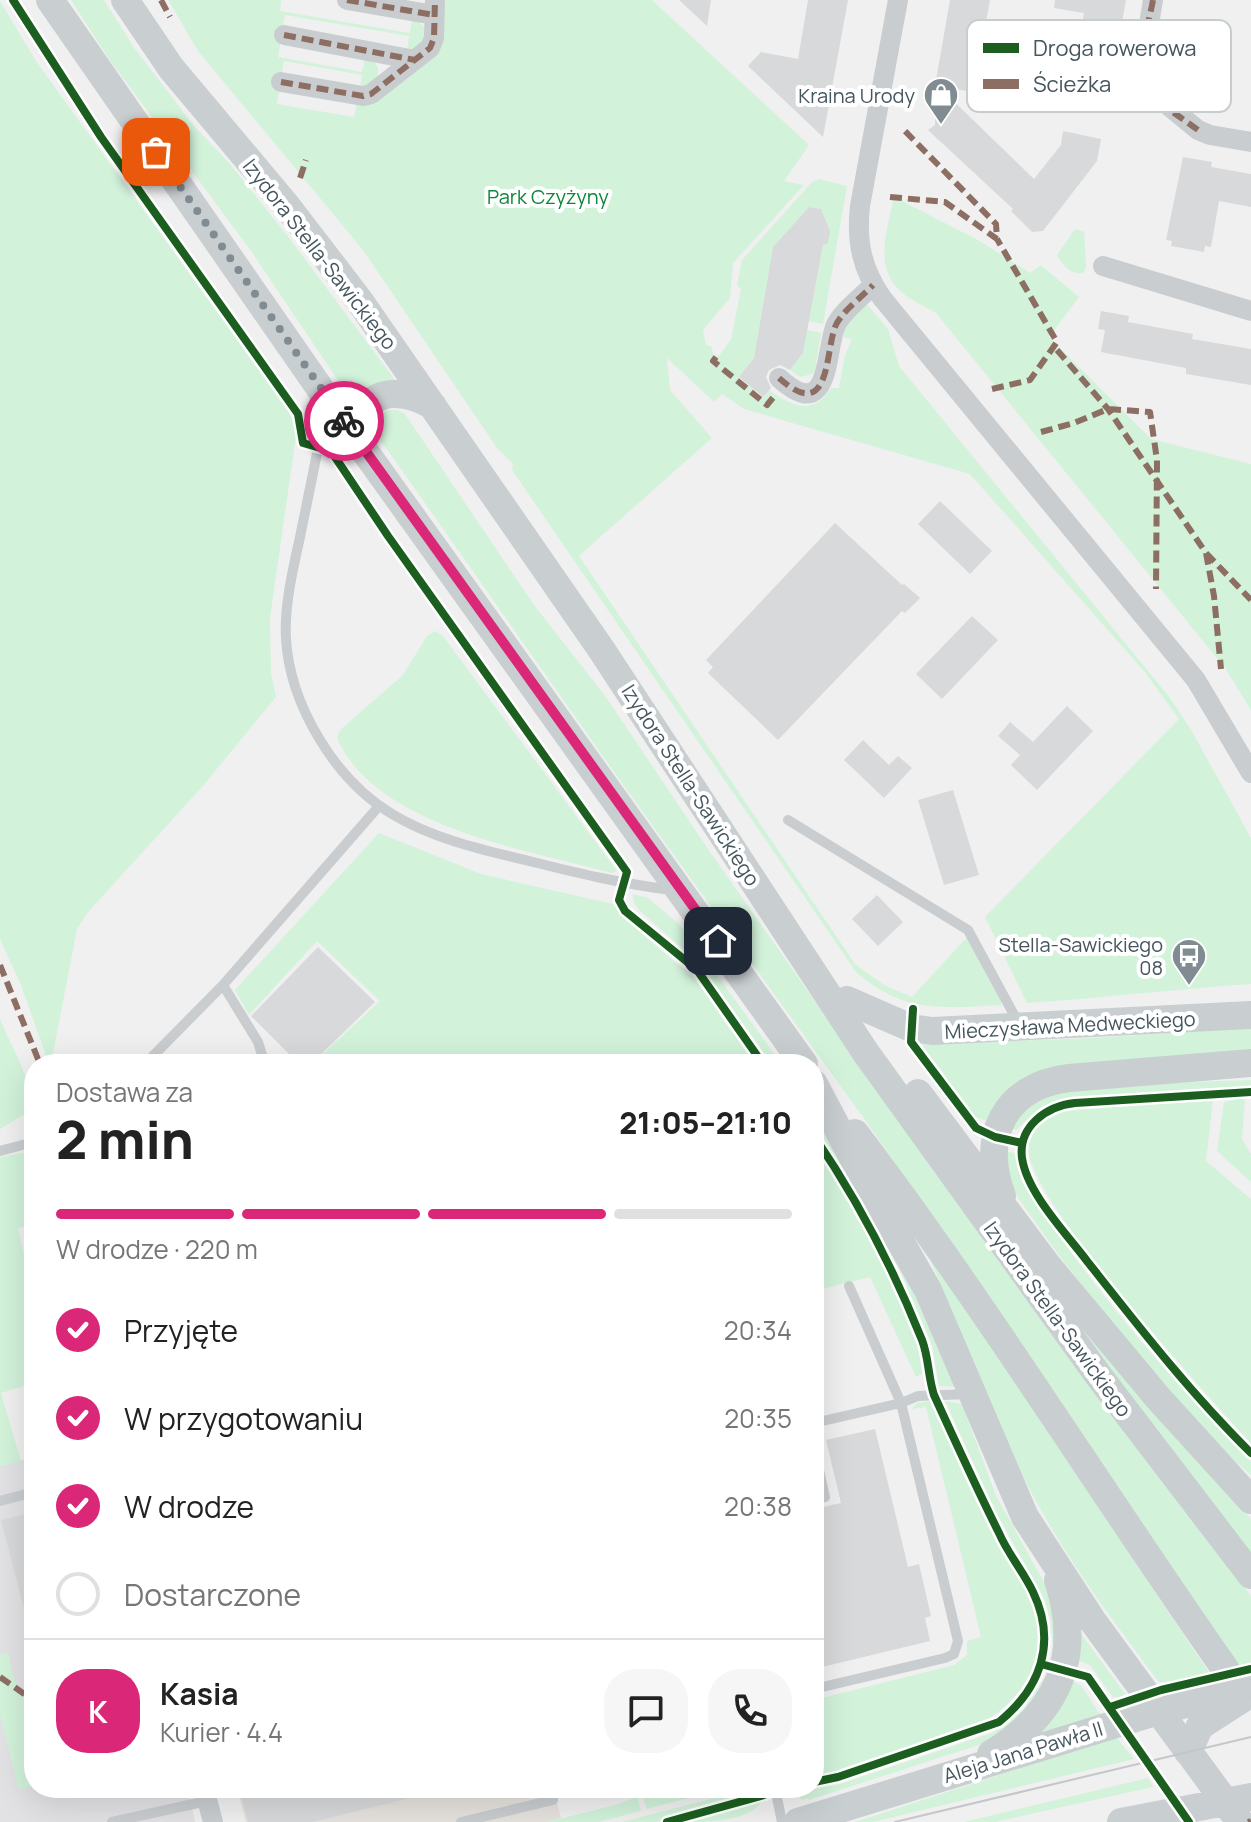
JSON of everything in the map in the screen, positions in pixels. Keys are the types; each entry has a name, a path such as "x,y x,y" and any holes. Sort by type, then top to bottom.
{"main road":[{"path":"50,0 328,400 797,1054"},
{"name":"Izydora Stella-Sawickiego","path":"125,0 171,68 286,205 359,300 601,649 866,1053 1035,1288 1251,1575"},
{"path":"363,447 363,415 377,397 387,393 405,393 433,407"},
{"path":"819,979 847,1000 1047,1265 1159,1399 1251,1500"},
{"name":"Mieczysława Medweckiego","path":"847,1000 911,1028 954,1032 1251,1015"},
{"path":"1008,1212 994,1164 995,1137 1003,1116 1023,1094 1057,1079 1251,1063"},
{"path":"824,1094 894,1184 994,1325 1226,1670"},
{"path":"824,1101 928,1290 1025,1517 1049,1557 1188,1752 1239,1807"},
{"path":"963,1770 1008,1744 1034,1722 1049,1703 1060,1681 1067,1647 1067,1619 1062,1591 1049,1557"},
{"name":"Aleja Jana Pawła II","path":"798,1822 1158,1711 1251,1691"},
{"name":"Aleja Jana Pawła II","path":"1188,1752 1196,1731 1204,1722 1251,1691"},
{"path":"1121,1822 1239,1807"}],"street":[{"path":"281,82 367,96 415,60 432,43 434,8 347,0"},
{"path":"898,0 858,221 861,255 878,292 1196,680 1251,773"},
{"path":"1150,20 1153,0"},
{"path":"284,35 415,60"},
{"path":"1176,112 1198,130 1210,135 1251,142"},
{"path":"1103,266 1251,311"},
{"path":"779,378 801,392 821,385 826,377 836,325 878,292"},
{"path":"206,1798 213,1822"}],"lane":[{"path":"328,400 293,572 286,637 294,684 304,712 320,740 353,781 379,806 452,841 624,884 682,892"},
{"path":"155,1054 223,985 379,806"},
{"path":"788,820 968,930 1020,1026"},
{"path":"223,985 258,1042 262,1054"},
{"path":"0,1151 24,1145"},
{"path":"824,1687 945,1658 958,1648 901,1403 849,1286"},
{"path":"824,1421 901,1403 918,1396 974,1393"},
{"path":"0,1501 24,1495"},
{"path":"112,1822 192,1798"},
{"path":"777,1798 782,1822"},
{"path":"461,1822 553,1800"}],"shaded area":[{"path":"24,1460 24,1798 190,1798 195,1822 0,1822 0,1466"},
{"path":"240,1798 556,1798 561,1818 547,1822 246,1822"}],"green space":[{"path":"71,0 104,0 135,49 195,127 230,164 290,239 398,384 356,407 251,251 109,59"},
{"name":"Park Czyżyny","path":"168,0 281,0 280,11 410,33 412,20 421,24 425,35 421,48 407,51 409,36 285,15 278,57 362,72 365,58 374,61 378,79 360,89 362,75 284,61 277,104 354,117 357,103 433,56 441,0 652,0 809,145 784,181 804,185 733,263 730,298 703,330 706,345 711,346 714,355 719,356 731,339 741,289 737,285 742,260 812,182 819,179 847,186 823,324 809,321 823,245 830,231 821,209 809,207 773,247 754,358 739,378 763,397 769,390 785,401 809,406 817,403 831,388 839,388 845,355 852,339 843,337 844,328 866,303 888,329 899,366 1170,698 1251,838 1251,984 1027,1003 985,917 1179,719 1144,671 970,474 744,409 722,394 714,402 667,358 670,390 712,438 579,556 855,964 884,985 912,997 967,937 1001,999 1001,1005 942,1007 908,1002 874,986 856,972 512,470 513,464 497,448 363,250 198,51"},
{"path":"0,1 36,61 286,408 294,422 296,436 270,618 271,673 276,697 202,787 88,912 77,929 53,1054 45,1054 21,985 0,939"},
{"path":"894,197 978,240 1030,273 1041,265 1079,297 1049,337 1151,439 1251,464 1251,710 1225,668 936,313 906,296 891,279 886,268 885,244"},
{"path":"1075,229 1084,232 1086,266 1080,273 1068,269 1057,255"},
{"path":"807,330 821,333 815,370 800,377 790,370 803,353"},
{"path":"388,410 405,414 534,605 606,697 710,852 892,1111 1251,1596 1251,1665 1239,1668 1033,1361 824,1063 824,1054 817,1054 377,435 378,420"},
{"path":"434,631 443,636 617,871 612,873 539,855 457,830 419,814 384,793 357,768 337,738 340,730 403,675 427,636"},
{"path":"379,833 481,874 613,904 627,921 694,978 748,1054 323,1054 380,1001 317,941 249,1015 235,990"},
{"path":"633,894 648,898 680,925 775,1054 765,1054 697,961 634,903"},
{"path":"0,1019 24,1072 24,1114 0,1129"},
{"path":"1251,1027 1251,1056 1062,1068 990,1122 975,1117 923,1046 922,1038 1046,1040"},
{"path":"1251,1080 1251,1087 1061,1099 1041,1107 1016,1130 1009,1127 1031,1101 1083,1086"},
{"path":"1245,1098 1242,1139 1251,1154 1251,1182 1217,1151 1224,1102"},
{"path":"1213,1100 1206,1161 1251,1199 1251,1443 1162,1343 1088,1253 1036,1175 1028,1149 1035,1130 1063,1111"},
{"path":"824,1126 902,1259 956,1387 939,1386 932,1345 903,1277 858,1193 824,1139"},
{"path":"1003,1151 1015,1153 1021,1180 1030,1195 1107,1299 1192,1400 1251,1461 1251,1475 1220,1449 1060,1257 1012,1189"},
{"path":"24,1153 24,1226 18,1228 24,1255 24,1386 1,1393 21,1461 0,1466 0,1157"},
{"path":"824,1162 864,1227 902,1307 918,1345 922,1374 916,1377 870,1277 824,1288"},
{"path":"1023,1247 1182,1445 1251,1519 1251,1553 1091,1346"},
{"path":"929,1257 1211,1675 1159,1682 1082,1576 1054,1533 1010,1449"},
{"path":"931,1401 987,1524 1032,1604 1037,1622 1036,1656 1022,1687 1011,1701 983,1722 824,1774 824,1698 954,1665 967,1655 967,1641 981,1637 926,1407 912,1409 917,1403"},
{"path":"945,1401 962,1404 996,1496 1045,1584 1057,1620 1053,1646 1044,1598 998,1516"},
{"path":"1077,1628 1125,1694 1119,1698 1113,1697 1090,1665 1075,1659"},
{"path":"8,1653 15,1682 24,1692 24,1789 19,1790 0,1715 0,1655"},
{"path":"1048,1676 1041,1697 988,1742 824,1795 824,1787 992,1733 1022,1711"},
{"path":"1069,1680 1081,1685 1101,1716 1031,1737"},
{"path":"1116,1737 1134,1759 873,1822 855,1822"},
{"path":"1148,1778 1153,1787 995,1822 964,1822"},
{"path":"640,1798 638,1799 641,1811 599,1822 547,1822"},
{"path":"643,1798 689,1798 647,1809"},
{"path":"714,1798 733,1798 656,1822 622,1822"},
{"path":"763,1800 757,1807 738,1817 680,1822"}],"building":[{"path":"679,0 711,0 707,26"},
{"path":"808,0 848,0 823,137 748,66 761,52 798,59"},
{"path":"950,0 990,0 986,20 967,20 967,91 938,86 1034,179 1061,145 1063,131 1101,139 1097,161 1043,231 1032,232 1011,211 1013,209 928,130 935,125 935,86"},
{"path":"1055,0 1126,0 1122,20 1083,20 1084,13 1054,8"},
{"path":"1183,157 1212,162 1211,167 1251,174 1251,207 1219,201 1211,247 1205,246 1204,252 1171,246 1172,241 1166,240"},
{"path":"809,207 821,209 830,231 828,243 823,245 803,353 790,370 780,365 769,370 766,377 771,388 763,397 739,377 754,358 773,247"},
{"path":"1101,311 1129,316 1128,322 1193,334 1192,339 1251,349 1251,385 1186,374 1186,368 1101,352 1105,330 1098,329"},
{"path":"940,501 992,551 970,574 918,524"},
{"path":"835,523 920,598 905,613 902,611 778,740 708,673 713,667 706,660"},
{"path":"972,616 998,640 942,699 916,674"},
{"path":"1067,706 1093,731 1037,790 1011,765 1020,755 998,736 1010,722 1033,742"},
{"path":"863,740 889,765 898,756 912,768 884,798 844,760"},
{"path":"953,790 979,875 944,885 918,800"},
{"path":"877,895 903,922 878,946 852,919"},
{"path":"318,947 375,1002 321,1054 289,1054 251,1016"},
{"path":"875,1429 908,1567 919,1564 931,1616 925,1618 930,1641 824,1667 824,1507 841,1503 826,1440"},
{"path":"24,1514 24,1609 1,1520"},
{"path":"242,1798 410,1798 313,1822 248,1822"}],"tram line":[{"path":"895,1822 1251,1737"}],"marked path":[{"path":"161,0 170,17"},
{"path":"347,0 434,15"},
{"path":"281,82 363,96 371,94 430,48 434,38 435,0"},
{"path":"1149,20 1153,0"},
{"path":"284,35 415,60"},
{"path":"1174,112 1198,130"},
{"path":"890,197 945,202 997,239 996,224 902,128"},
{"path":"300,178 306,160"},
{"path":"992,389 1030,380 1057,342 997,239"},
{"path":"779,378 796,390 808,393 816,389 826,368 838,321 873,285"},
{"path":"1057,350 1108,409 1206,553 1214,596 1221,669"},
{"path":"716,357 713,361 767,405 776,394"},
{"path":"1041,432 1108,409 1150,412 1157,460 1156,589"},
{"path":"1206,553 1251,600"},
{"path":"0,965 36,1054"},
{"path":"0,1677 24,1694"}],"cycle path":[{"path":"13,0 101,137 298,414 303,443 331,451 627,872 619,900 625,911 697,970 756,1054"},
{"path":"913,1009 911,1042 976,1128 995,1137 1022,1143"},
{"path":"1251,1092 1065,1105 1036,1120 1025,1136 1022,1147 1025,1171 1048,1212 1166,1360 1251,1453"},
{"path":"824,1151 874,1235 899,1287 924,1347 934,1395 1003,1541 1033,1592 1044,1629 1041,1663 1035,1679 1014,1709 999,1722 824,1780"},
{"path":"1041,1664 1088,1677 1189,1822"},
{"path":"1110,1707 1161,1690 1251,1669"},
{"path":"667,1822 753,1798"}],"way so far":[{"path":"156,152 344,421"}],"place":[{"name":"Kraina Urody","path":"941,126"},
{"name":"Stella-Sawickiego 08","path":"1189,987"}],"route":[{"path":"344,421 718,941"}]}
